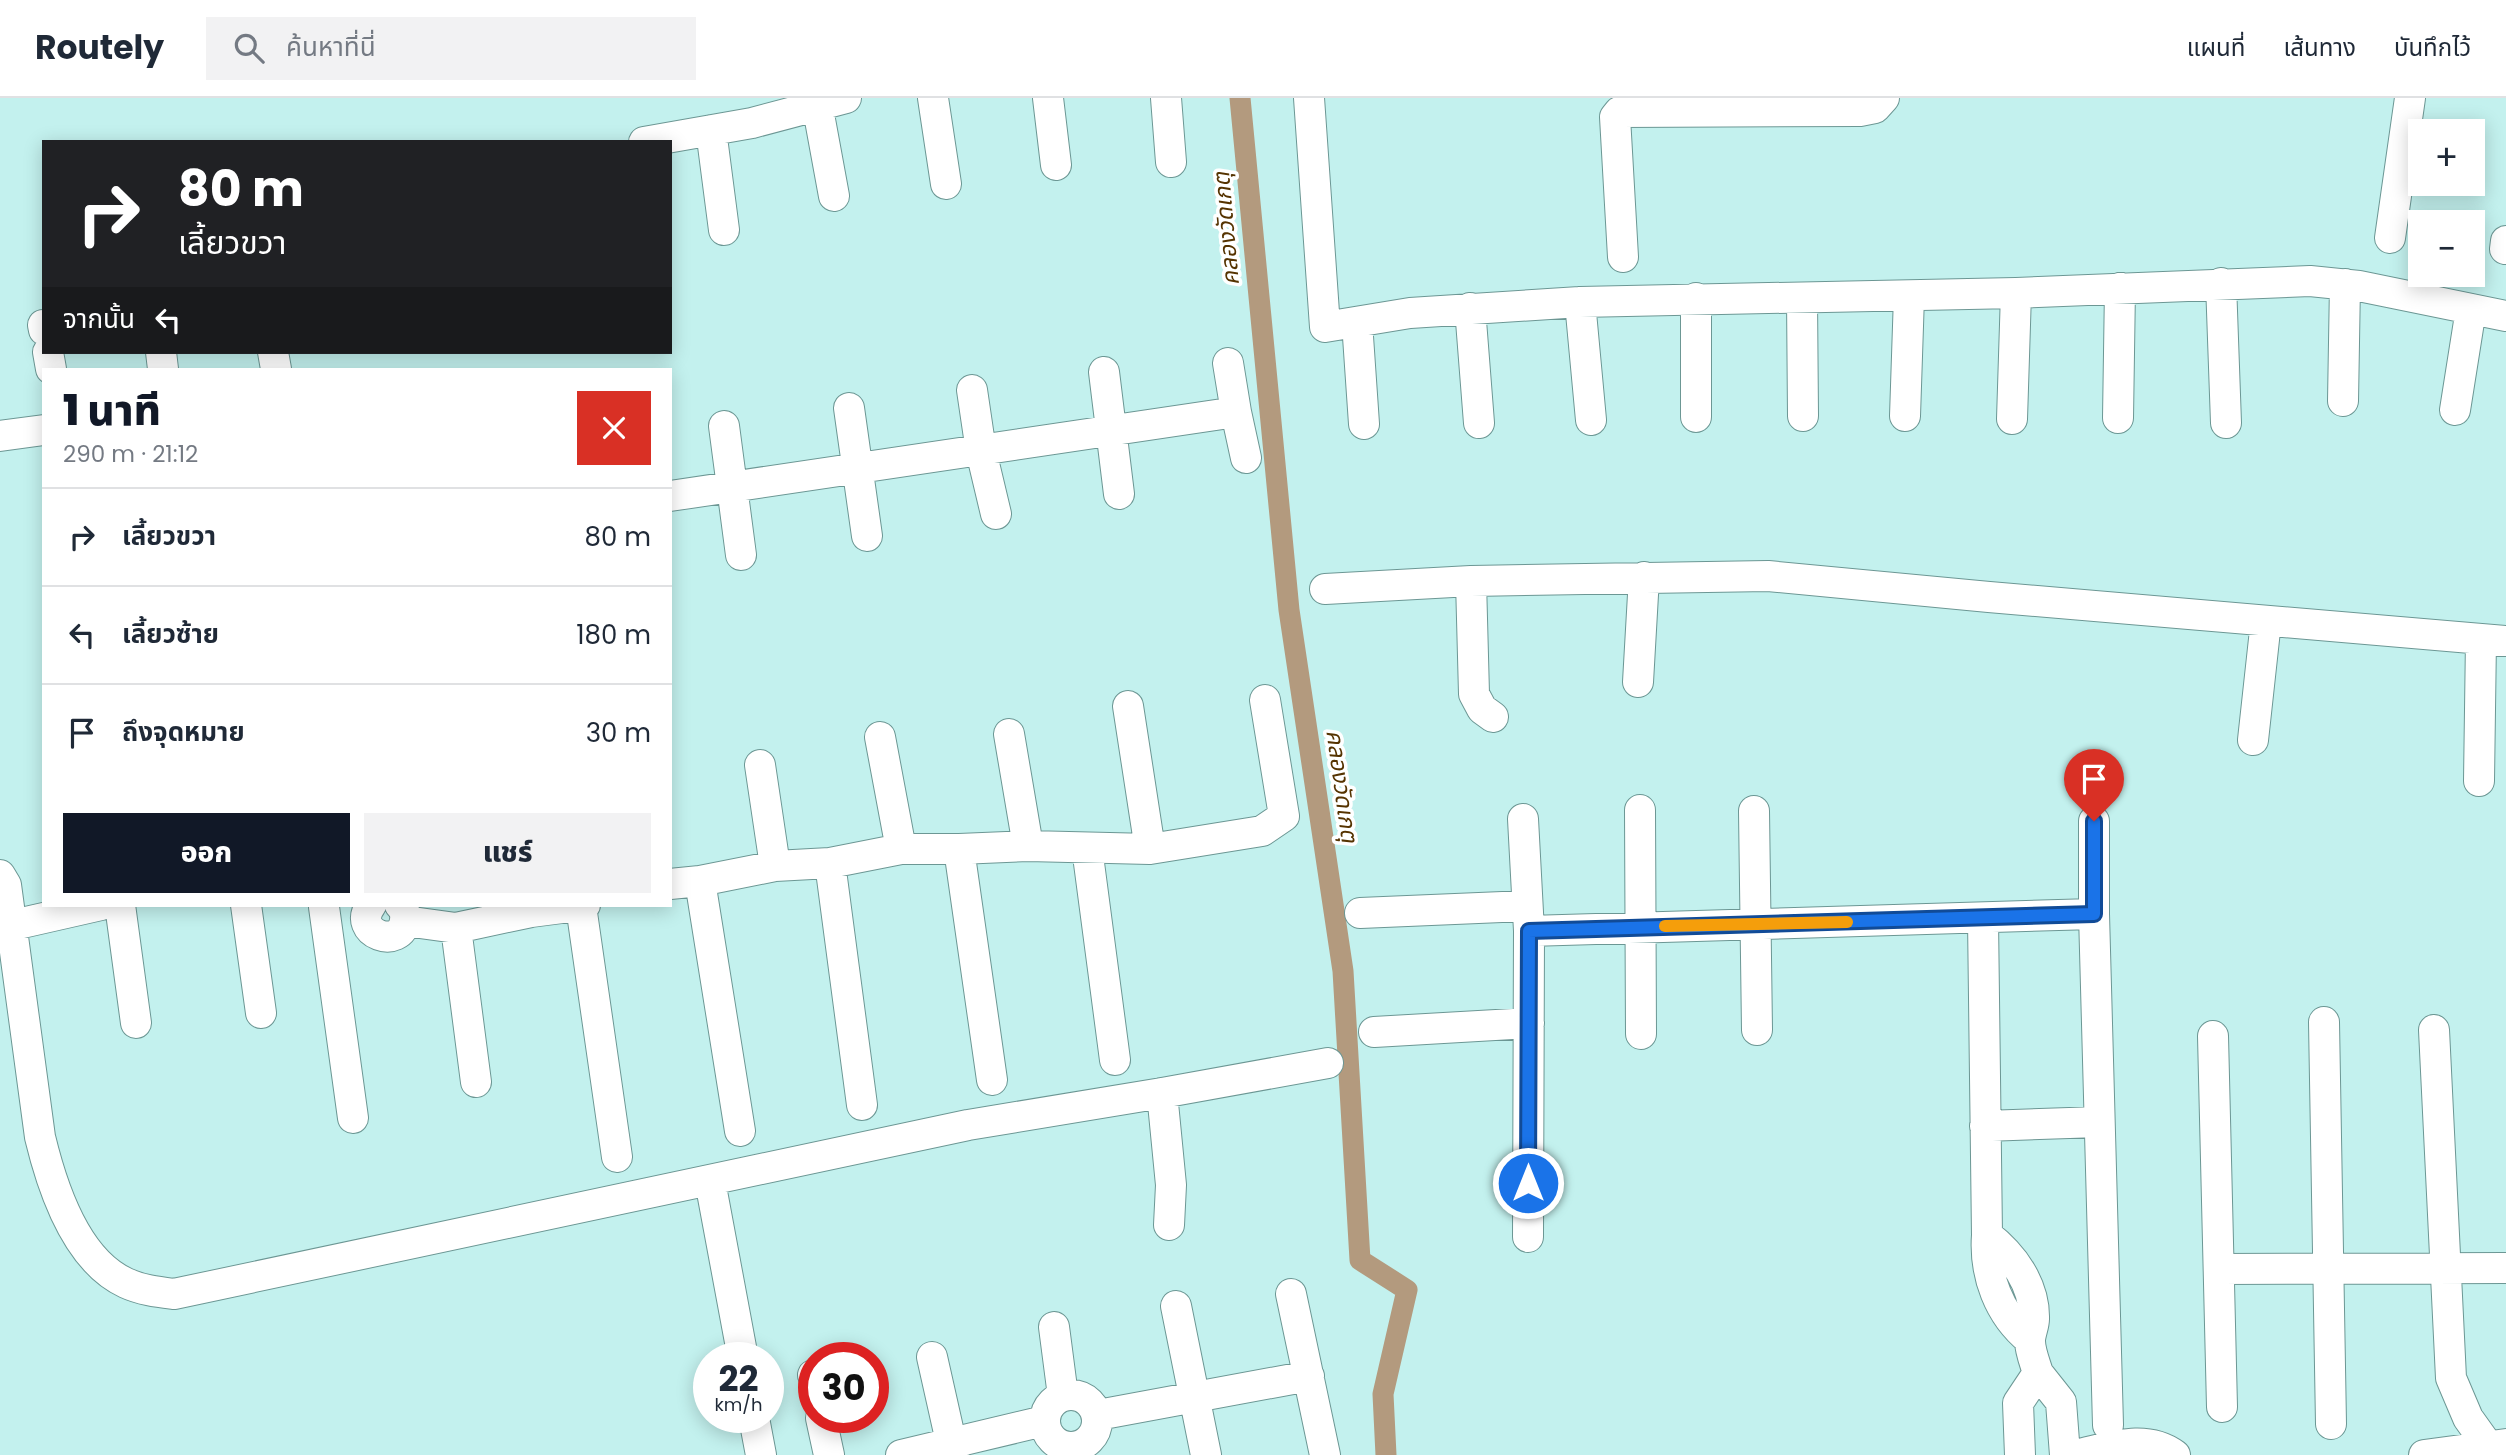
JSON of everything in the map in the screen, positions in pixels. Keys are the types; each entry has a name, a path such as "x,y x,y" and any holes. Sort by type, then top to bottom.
{"street":[{"path":"655,140 752,123 817,102 846,98"},
{"path":"933,98 946,184"},
{"path":"1048,98 1056,165"},
{"path":"1166,98 1171,162"},
{"path":"1309,98 1325,327 1410,313 1580,302 2016,293 2310,281 2345,284 2506,316"},
{"path":"1623,257 1615,117 1619,112 1860,111 1875,108 1884,98"},
{"path":"2390,238 2410,98"},
{"path":"817,102 834,196"},
{"path":"710,130 724,230"},
{"path":"2221,283 2226,423"},
{"path":"2343,401 2345,284"},
{"path":"2118,418 2120,288"},
{"path":"2012,419 2016,293"},
{"path":"1905,416 1909,296"},
{"path":"1696,298 1696,417"},
{"path":"1802,298 1803,416"},
{"path":"1580,302 1591,420"},
{"path":"1470,308 1479,423"},
{"path":"2455,410 2471,309"},
{"path":"1357,322 1364,424"},
{"path":"1228,363 1245,458"},
{"path":"1104,372 1119,494"},
{"path":"972,390 981,451 996,514"},
{"path":"849,408 867,536"},
{"path":"672,496 1236,412"},
{"path":"724,426 741,555"},
{"path":"0,436 42,430"},
{"path":"1325,589 1471,581 1768,576 2494,640 2479,780"},
{"path":"1638,682 1644,577"},
{"path":"1471,581 1474,694 1482,709 1493,717"},
{"path":"2253,740 2266,621"},
{"path":"672,884 775,866 830,863 901,849 1028,846 1150,849 1262,831 1284,816 1265,700"},
{"path":"1128,706 1150,849"},
{"path":"1009,734 1028,846"},
{"path":"880,737 901,849"},
{"path":"760,765 775,866"},
{"path":"1640,810 1642,1034"},
{"path":"1754,811 1757,1030"},
{"path":"1523,818 1528,919 1528,1237"},
{"path":"2094,821 2094,914 2108,1424"},
{"path":"1087,848 1115,1060"},
{"path":"959,849 992,1080"},
{"path":"830,863 863,1105"},
{"path":"0,875 6,885 5,927 48,1171 72,1225 92,1256 107,1272 127,1284 145,1290 174,1294 968,1125 1328,1063"},
{"path":"700,881 740,1131"},
{"path":"5,927 92,907"},
{"path":"120,907 136,1023"},
{"path":"246,907 261,1013"},
{"path":"320,907 354,1118"},
{"path":"330,907 369,911 368,927 375,934 384,937 394,936 401,930 402,913 456,928 530,908 548,907"},
{"path":"583,907 617,1157"},
{"path":"1360,913 1528,919 1642,927 2094,914"},
{"path":"1983,919 1987,1236 2001,1245 2029,1287 2034,1304 2035,1323 2030,1340 2038,1373 2061,1402 2065,1455"},
{"path":"456,928 476,1082"},
{"path":"1374,1032 1529,1023"},
{"path":"2324,1023 2331,1424"},
{"path":"2434,1030 2451,1378 2468,1419 2495,1448"},
{"path":"2213,1035 2222,1407"},
{"path":"1163,1093 1171,1185 1170,1224"},
{"path":"1985,1126 2099,1122"},
{"path":"710,1181 740,1342"},
{"path":"2218,1269 2506,1268"},
{"path":"1291,1294 1325,1455"},
{"path":"1176,1306 1206,1455"},
{"path":"1054,1327 1063,1396"},
{"path":"932,1357 953,1449"},
{"path":"2021,1455 2018,1403 2038,1373"},
{"path":"1098,1415 1309,1376"},
{"path":"1074,1394 1087,1399 1098,1415 1097,1429 1077,1451 1061,1446 1048,1435 1044,1421 1049,1406 1063,1396 1074,1394"},
{"path":"901,1455 953,1449 1044,1421"},
{"path":"757,1433 761,1455"},
{"path":"824,1433 829,1455"},
{"path":"2075,1455 2142,1442 2163,1446 2175,1455"},
{"path":"2424,1455 2495,1448"}],"waterway":[{"name":"คลองวัดเกตุ","path":"1240,98 1289,610 1343,971 1360,1260 1407,1290 1383,1394 1386,1455"}],"slow traffic":[{"path":"1665,926 1847,922"}],"route":[{"path":"1528,1183 1529,931 2094,914 2094,821"}]}
